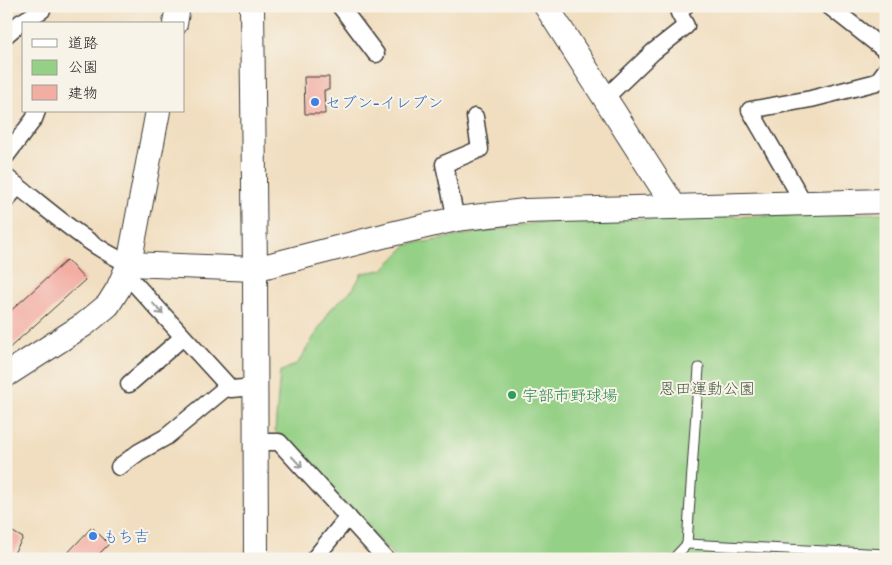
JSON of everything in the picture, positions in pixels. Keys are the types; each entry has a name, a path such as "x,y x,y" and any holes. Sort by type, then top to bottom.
{"street":[{"path":"175,22 178,6"},
{"path":"252,6 256,559"},
{"path":"340,6 376,54"},
{"path":"546,6 674,206"},
{"path":"605,98 652,52 686,26 680,12 686,6"},
{"path":"829,6 883,42"},
{"path":"22,22 42,13"},
{"path":"6,35 22,22"},
{"path":"804,203 750,110 811,99 877,82 886,70"},
{"path":"6,156 34,119 37,112"},
{"path":"6,375 85,324 108,304 113,297 127,268 158,112"},
{"path":"456,219 444,164 480,149 475,117"},
{"path":"6,200 12,182 88,241 127,268 183,337 231,389 256,387"},
{"path":"127,268 255,269 456,219 525,211 886,201"},
{"path":"129,384 183,337"},
{"path":"119,468 139,452 166,437 228,386"},
{"path":"256,442 278,442 386,559"},
{"path":"314,559 348,517"}],"lane":[{"path":"673,559 686,544 699,368"},
{"path":"686,544 886,554"}],"green space":[{"name":"恩田運動公園","path":"886,213 886,559 397,559 275,431 280,372 298,363 331,309 353,289 362,273 382,270 407,245 547,221"}],"building":[{"name":"セブン-イレブン","path":"304,77 329,77 329,90 324,90 325,114 305,114"},
{"path":"67,260 85,280 6,351 6,315"},
{"name":"もち吉","path":"92,527 109,544 94,559 62,559"},
{"path":"6,528 23,538 12,556 6,552"}],"place":[{"name":"セブン-イレブン","path":"315,102"},
{"name":"宇部市野球場","path":"512,395"},
{"name":"もち吉","path":"93,536"}]}
